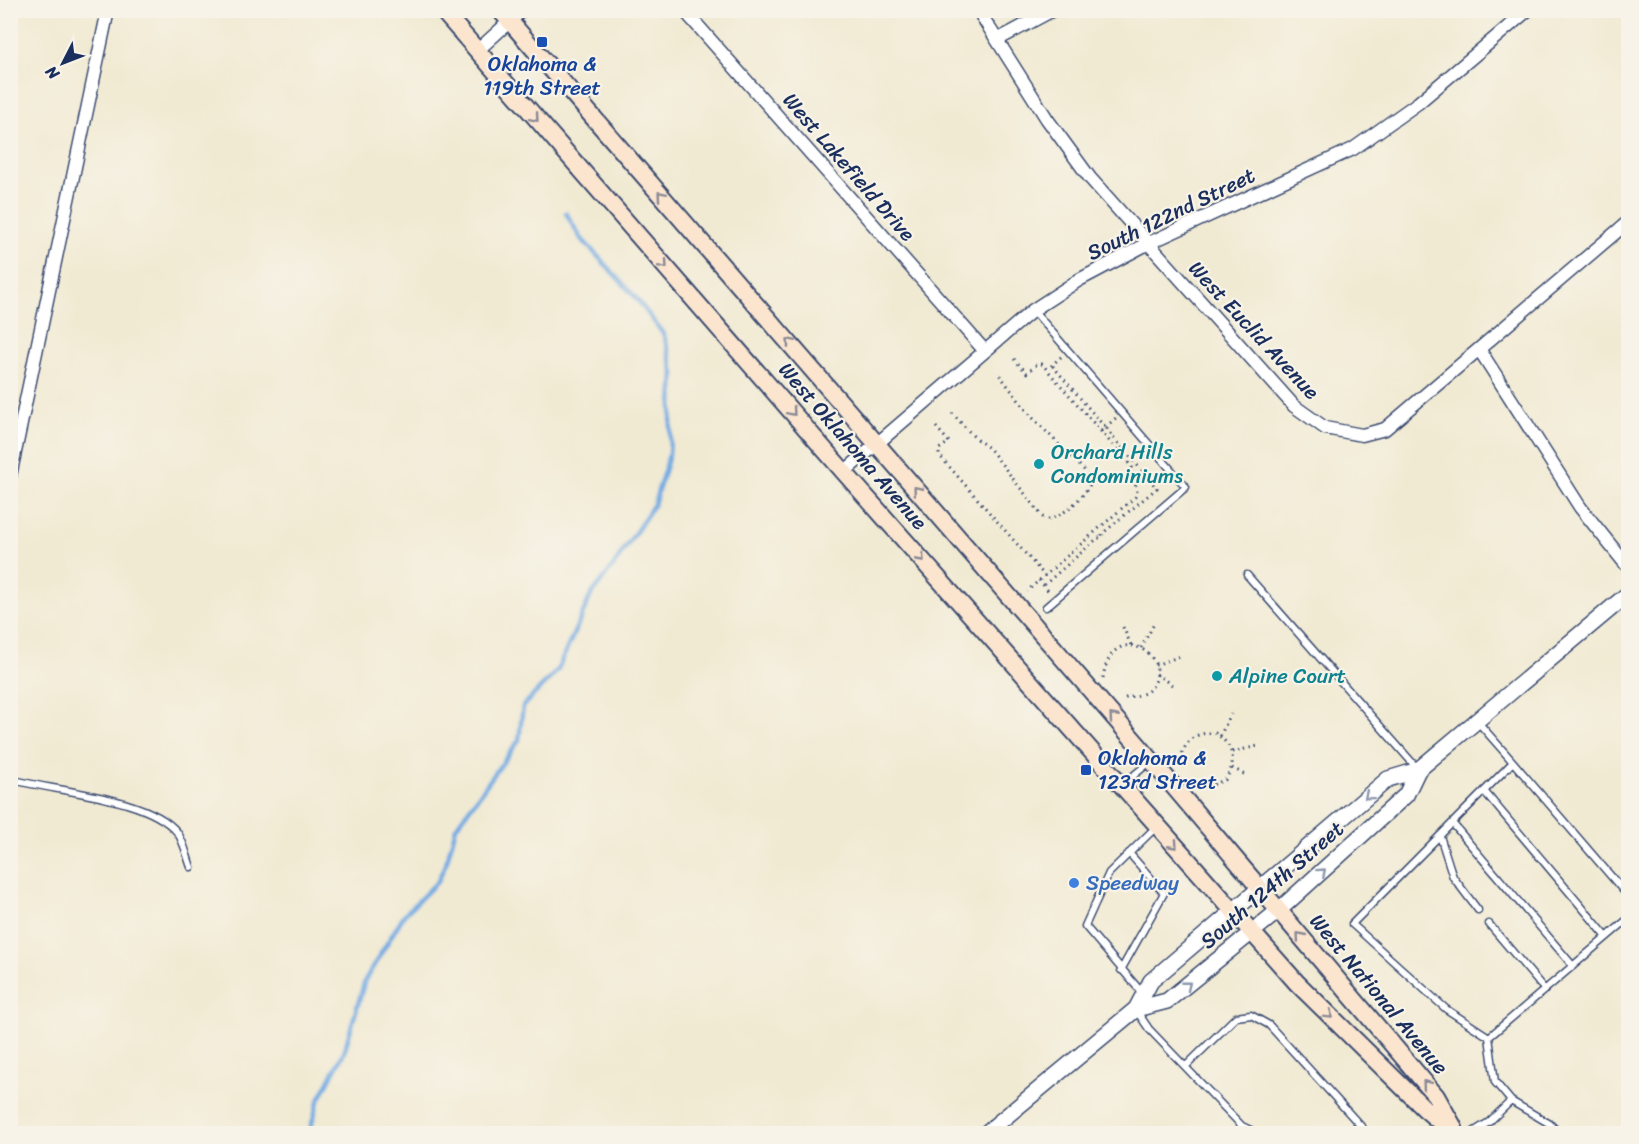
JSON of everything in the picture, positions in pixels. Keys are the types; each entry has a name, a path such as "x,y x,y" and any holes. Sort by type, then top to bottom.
{"main road":[{"name":"West Oklahoma Avenue","path":"442,10 844,472 1232,910"},
{"name":"West Oklahoma Avenue","path":"511,14 1026,619 1152,761 1259,889"},
{"name":"West National Avenue","path":"1259,889 1436,1096 1456,1134"},
{"name":"West National Avenue","path":"1232,910 1297,983 1426,1110 1456,1134"}],"street":[{"path":"10,476 108,10"},
{"name":"West Lakefield Drive","path":"684,10 984,350"},
{"name":"West Euclid Avenue","path":"978,10 1047,119 1090,178 1294,406 1326,428 1362,435 1385,429 1629,222"},
{"path":"997,40 1053,10"},
{"name":"South 122nd Street","path":"844,472 1033,310 1079,280 1147,244 1353,149 1418,103 1528,10"},
{"path":"477,51 511,14"},
{"path":"1479,349 1580,507 1629,567"},
{"name":"South 124th Street","path":"985,1134 1136,1009 1150,981 1388,779 1418,770 1629,594"},
{"name":"South 124th Street","path":"1136,1009 1167,1001 1278,911 1406,795 1418,770"}],"lane":[{"path":"1033,310 1185,487 1046,607"},
{"path":"1247,575 1418,770"},
{"path":"1477,721 1629,896"},
{"path":"1122,785 1152,761"},
{"path":"1513,762 1352,924 1446,1009 1489,1037 1495,1082 1511,1101 1550,1124 1560,1134"},
{"path":"10,779 105,799 157,814 178,833 191,867"},
{"path":"1484,791 1606,937"},
{"path":"1453,824 1573,966"},
{"path":"1144,994 1084,926 1109,873 1157,826"},
{"path":"1440,836 1453,877 1478,910"},
{"path":"1121,969 1164,893 1129,853"},
{"path":"1489,1037 1629,919"},
{"path":"1489,924 1545,990"},
{"path":"1136,1009 1149,1029 1242,1126 1259,1134"},
{"path":"1186,1066 1236,1017 1251,1015 1269,1025 1368,1134"},
{"path":"1470,1134 1489,1122 1511,1101"}],"path":[{"path":"1014,359 1026,373 1039,363 1047,370 1132,467 1137,492 1135,497 1027,591"},
{"path":"1047,370 1052,365 1103,425 1107,426"},
{"path":"952,412 975,438 989,448 1043,517 1054,518 1076,500 1089,487 1091,482 1089,476 1030,415 998,373"},
{"path":"1101,431 1107,426"},
{"path":"1102,538 1102,534 1157,488 1107,430 1107,426"},
{"path":"936,427 949,442 939,449 939,455 1045,576"},
{"path":"1096,531 1102,538"},
{"path":"1044,585 1098,538 1102,538"},
{"path":"1039,580 1055,599"},
{"path":"1141,648 1154,624"},
{"path":"1123,627 1131,645"},
{"path":"1103,678 1105,662 1110,654 1122,647 1131,645 1141,648 1152,656 1156,674 1152,687 1146,693 1122,700"},
{"path":"1155,664 1181,656"},
{"path":"1156,674 1172,685"},
{"path":"1220,736 1231,714"},
{"path":"1179,765 1189,739 1204,733 1220,736 1229,744 1232,752 1231,768 1225,780 1197,787"},
{"path":"1232,752 1258,746"},
{"path":"1231,768 1248,776"}],"waterway":[{"path":"309,1134 318,1102 344,1052 365,980 404,915 438,881 447,860 456,827 519,740 523,706 557,671 591,595 614,565 654,504 669,455 674,373 664,335 636,298 580,237 566,213"}],"place":[{"name":"Oklahoma & 119th Street","path":"542,42"},
{"name":"Orchard Hills Condominiums","path":"1039,464"},
{"name":"Alpine Court","path":"1217,676"},
{"name":"Oklahoma & 123rd Street","path":"1086,770"},
{"name":"Speedway","path":"1074,883"}]}
